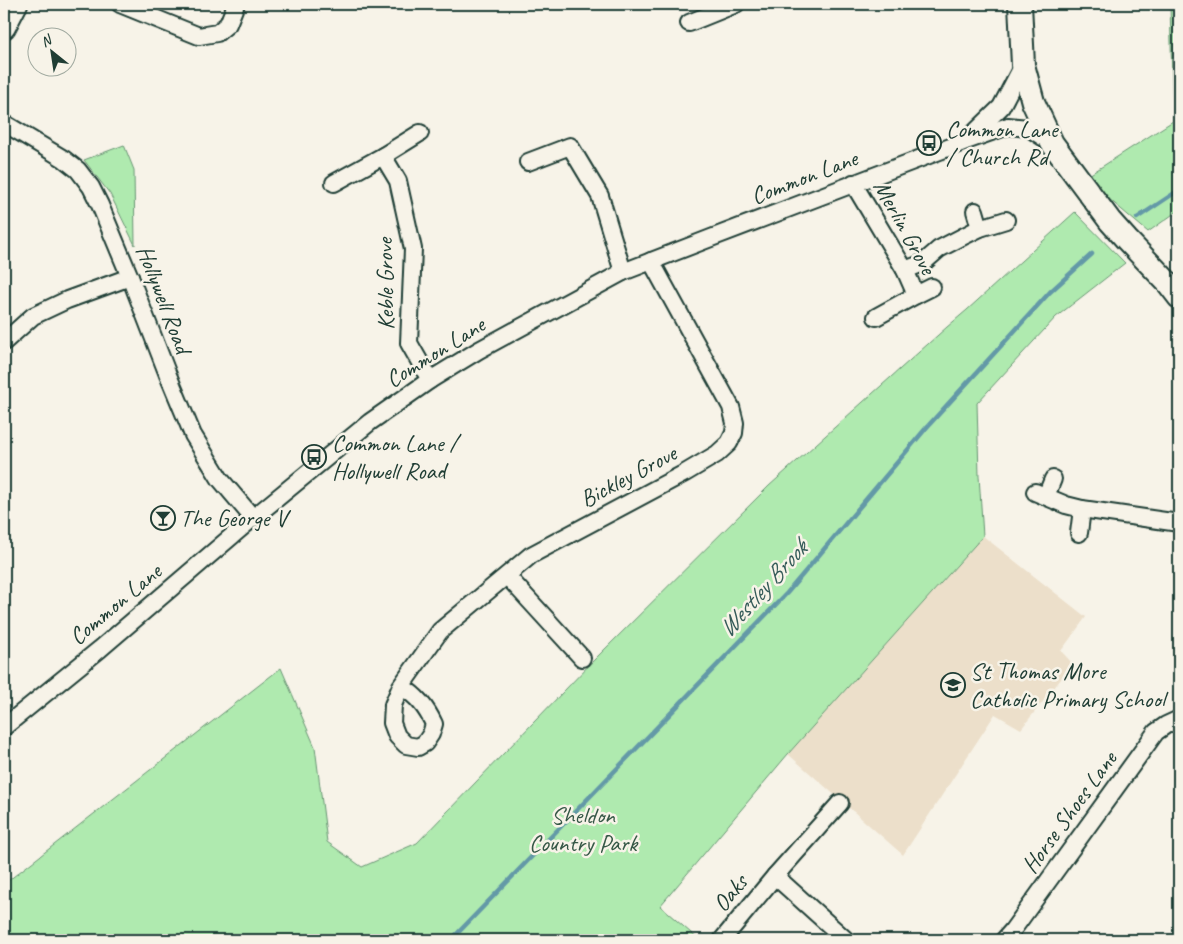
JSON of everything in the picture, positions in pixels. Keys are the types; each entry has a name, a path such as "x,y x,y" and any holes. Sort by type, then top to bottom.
{"street":[{"path":"4,27 16,4"},
{"path":"120,4 199,36 217,33 228,24 236,4"},
{"path":"689,22 732,4"},
{"path":"1020,4 1024,65 1033,102 1052,143 1110,221 1179,297"},
{"name":"Common Lane","path":"966,141 1001,107 1024,65"},
{"name":"Hollywell Road","path":"4,124 64,159 78,170 91,187 130,277 193,435 220,479 253,518"},
{"name":"Common Lane","path":"6,721 100,649 253,518 370,422 430,380 479,350 580,294 623,272 651,261 1008,126 1029,128 1052,143"},
{"path":"334,183 420,133"},
{"path":"528,162 570,146 600,196 623,272"},
{"name":"Keble Grove","path":"383,156 398,181 413,249 409,343 430,380"},
{"name":"Merlin Grove","path":"854,184 905,270 916,295"},
{"path":"975,211 980,228"},
{"path":"905,270 923,263 939,249 980,228 1006,220"},
{"name":"Bickley Grove","path":"402,686 440,631 531,555 676,478 717,454 729,443 736,423 731,407 651,261"},
{"path":"4,342 33,316 67,300 130,277"},
{"name":"Merlin Grove","path":"876,317 932,287"},
{"path":"1053,479 1041,494 1066,505 1179,523"},
{"path":"1079,533 1082,509"},
{"path":"507,576 582,658"},
{"name":"Horse Shoes Lane","path":"1004,940 1012,932 1156,732 1179,719"},
{"name":"Oaks","path":"722,940 775,876 840,803"},
{"path":"775,876 846,940"}],"shaded area":[{"name":"St Thomas More Catholic Primary School","path":"983,536 1086,617 1061,651 1073,664 1021,729 995,714 903,855 788,754"}],"green space":[{"path":"1170,4 1179,4 1179,210 1148,232 1102,193 1089,175 1173,121"},
{"path":"124,145 134,170 135,245 110,194 84,160"},
{"name":"Sheldon Country Park","path":"1075,212 1125,263 1056,317 977,403 983,536 788,754 660,906 699,940 69,940 68,937 4,935 4,884 281,668 315,747 327,842 362,867 417,843 593,661 769,486"}],"waterway":[{"name":"Westley Brook","path":"1137,218 1179,190"},
{"name":"Westley Brook","path":"451,940 787,593 927,427 1050,292 1092,254"}],"place":[{"name":"Common Lane / Church Rd","path":"929,143"},
{"name":"Common Lane / Hollywell Road","path":"314,457"},
{"name":"The George V","path":"163,518"},
{"name":"St Thomas More Catholic Primary School","path":"953,685"}]}
